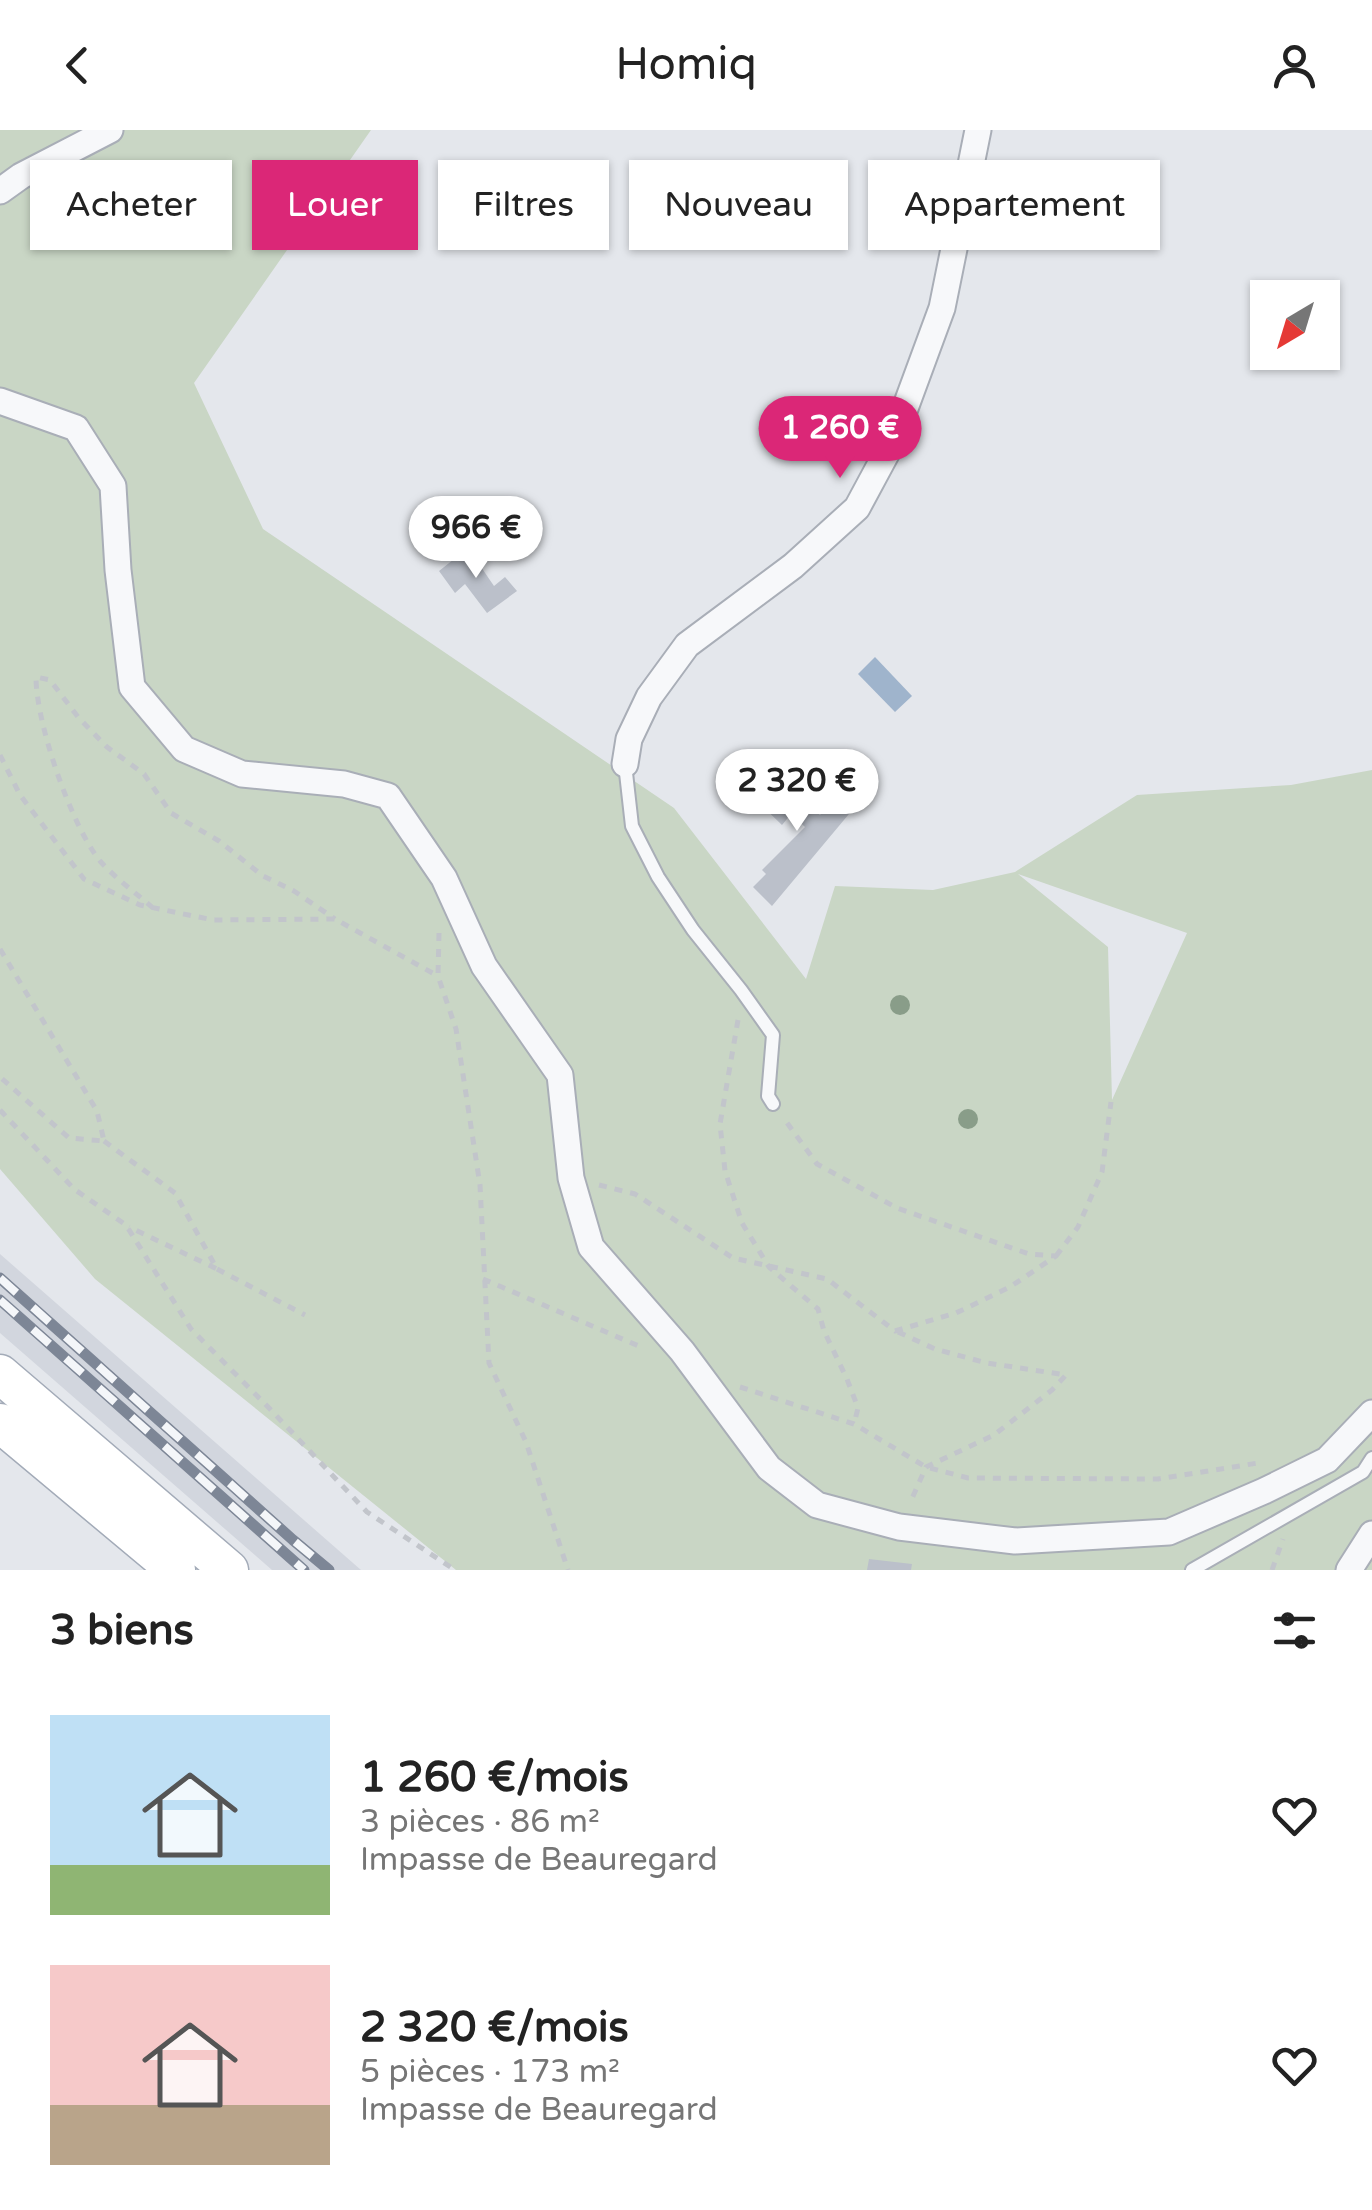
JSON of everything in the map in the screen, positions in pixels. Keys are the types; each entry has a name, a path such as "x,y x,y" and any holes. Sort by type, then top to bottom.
{"main road":[{"path":"0,1374 229,1570"},
{"path":"0,1423 176,1570"}],"street":[{"path":"0,191 110,130"},
{"path":"625,764 629,739 649,696 687,645 793,566 857,508 893,441 942,308 978,130"},
{"path":"0,401 76,428 113,486 132,687 184,748 242,774 344,784 388,796 444,878 484,966 560,1075 572,1178 591,1247 682,1350 769,1468 818,1505 899,1527 1015,1541 1168,1532 1328,1460 1372,1413"},
{"path":"1349,1570 1372,1534"}],"lane":[{"path":"625,764 632,826 658,878 692,930 774,1035 768,1096 773,1104"},
{"path":"1192,1570 1363,1472 1372,1458"}],"path":[{"path":"153,908 102,862 87,840 65,796 36,698 36,677 50,680 78,717 108,747 144,774 171,813 220,840 263,876 438,976"},
{"path":"0,755 20,795 84,879 140,905 213,920 336,919"},
{"path":"444,878 438,976 456,1029 480,1184 489,1363 526,1442 568,1570"},
{"path":"0,949 97,1112 104,1141"},
{"path":"742,990 720,1124 725,1171 742,1222 769,1268 818,1309 858,1408 854,1424"},
{"path":"0,1077 69,1138 104,1141 175,1193 217,1269"},
{"path":"895,1331 956,1313 1010,1287 1056,1256 1078,1227 1102,1172 1111,1102"},
{"path":"773,1104 818,1164 897,1208 1029,1254 1056,1256"},
{"path":"0,1110 74,1189 126,1226 305,1315"},
{"path":"572,1178 635,1194 734,1258 826,1279 895,1331 935,1349 987,1363 1066,1374 1052,1390 994,1435 926,1467 899,1527"},
{"path":"126,1226 191,1330 367,1512 455,1570"},
{"path":"926,1467 968,1478 1158,1479 1258,1463"},
{"path":"1272,1570 1284,1540"}],"shaded area":[{"path":"0,1254 361,1570 272,1570 0,1333"}],"green space":[{"path":"0,130 371,130 350,160 252,160 252,250 287,250 194,383 263,529 674,808 806,979 835,886 933,890 1015,872 1137,795 1291,785 1372,770 1372,1570 456,1570 95,1279 0,1169","holes":["1018,874 1187,933 1112,1100 1108,947"]}],"water":[{"path":"875,657 912,696 895,712 858,674"}],"building":[{"path":"468,548 494,586 505,577 517,591 487,613 465,584 455,593 439,571"},
{"path":"769,775 800,805 805,800 820,815 843,788 859,802 772,906 753,887 766,874 762,870 805,827 791,814 782,825 750,794"},
{"path":"869,1559 912,1564 911,1570 867,1570"}],"railway":[{"path":"0,1278 329,1570"},
{"path":"0,1300 304,1570"}]}
